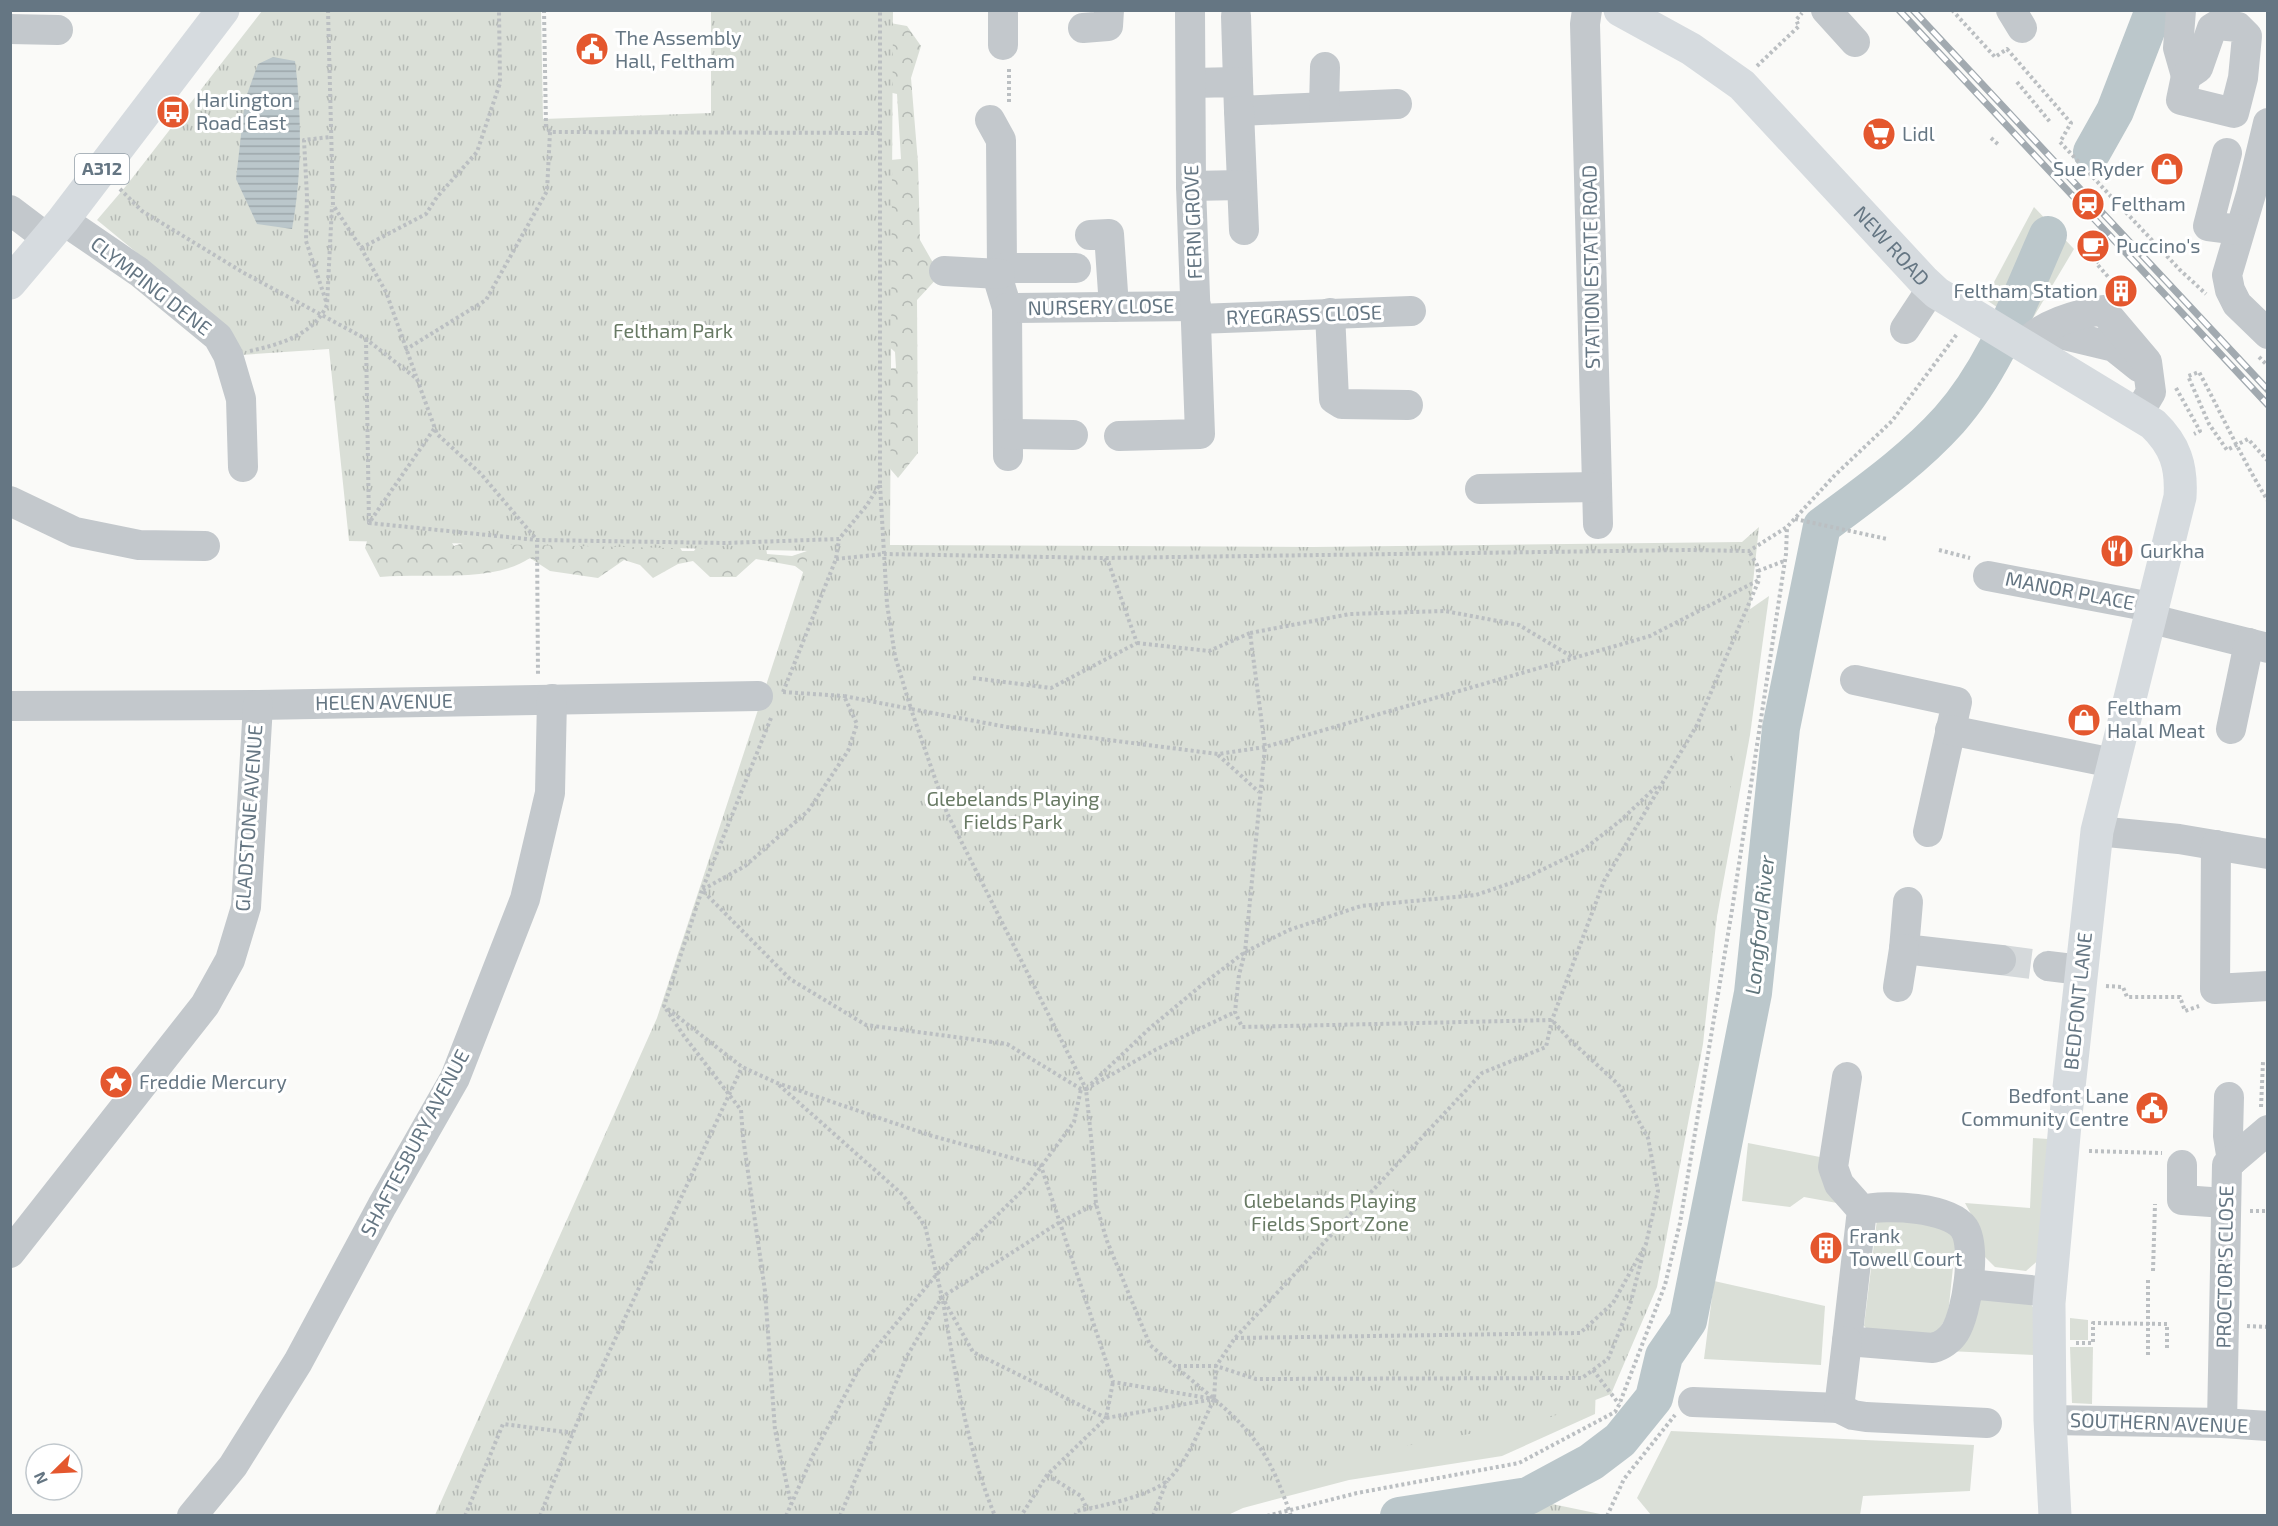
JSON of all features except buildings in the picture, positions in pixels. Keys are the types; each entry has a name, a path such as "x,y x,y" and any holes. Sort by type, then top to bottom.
{"main road":[{"name":"A312","path":"10,283 55,229 223,10"},
{"name":"NEW ROAD","path":"1620,10 1691,49 1742,85 1932,288 1967,311 2028,338 2138,414 2167,439 2179,467 2180,497"},
{"name":"BEDFONT LANE","path":"2055,1515 2050,1420 2050,1292 2088,978 2097,831 2180,497"}],"street":[{"path":"1003,10 1003,45"},
{"path":"1083,28 1108,26 1109,10"},
{"name":"FERN GROVE","path":"1119,436 1200,434 1191,186 1190,10"},
{"name":"STATION ESTATE ROAD","path":"1587,10 1585,24 1598,524"},
{"path":"1826,10 1855,42"},
{"path":"2181,10 2178,48 2185,71"},
{"path":"2190,10 2193,29 2181,100 2234,113 2255,82 2247,36 2250,22"},
{"path":"1236,16 1244,230"},
{"path":"2185,71 2198,68 2212,28 2217,25 2238,27 2250,22"},
{"path":"10,29 57,30"},
{"path":"1324,67 1324,107"},
{"path":"1191,83 1239,96 1324,107 1397,104"},
{"name":"NURSERY CLOSE","path":"990,120 1000,140 1000,285 1007,308 1009,445 1073,435"},
{"path":"2268,123 2228,275 2230,290 2223,301 2268,334"},
{"path":"2227,153 2208,226 2239,230"},
{"path":"1191,186 1242,185"},
{"name":"CLYMPING DENE","path":"10,210 55,229 157,287 218,338 228,355 241,399 243,467"},
{"path":"1090,235 1109,234 1114,307"},
{"path":"944,271 1076,268"},
{"path":"1905,329 1932,288"},
{"name":"NURSERY CLOSE","path":"1007,308 1114,307 1196,312"},
{"path":"2028,338 2084,313 2103,310 2147,362 2151,392 2138,414"},
{"name":"RYEGRASS CLOSE","path":"1196,312 1411,311"},
{"path":"1330,313 1334,399 1342,404 1408,405"},
{"path":"1480,489 1597,487"},
{"path":"10,501 75,532 139,545 205,546"},
{"name":"MANOR PLACE","path":"1988,576 2150,612 2258,645"},
{"path":"2231,729 2258,645"},
{"path":"1855,680 1957,702 1928,832"},
{"name":"HELEN AVENUE","path":"10,706 258,705 545,699 773,700"},
{"name":"SHAFTESBURY AVENUE","path":"192,1515 233,1466 298,1362 382,1206 455,1078 525,899 550,794 545,699"},
{"name":"GLADSTONE AVENUE","path":"10,1252 205,1005 230,960 246,907 258,705"},
{"path":"1950,730 2113,763"},
{"path":"2097,831 2179,838 2268,854"},
{"path":"2216,845 2215,989 2268,986"},
{"path":"1898,987 1908,902"},
{"path":"1904,949 2001,960"},
{"path":"2048,966 2088,978"},
{"path":"1839,1408 1862,1210 1839,1184 1833,1167 1847,1077"},
{"path":"2229,1097 2228,1136 2232,1161"},
{"name":"PROCTOR'S CLOSE","path":"2222,1423 2227,1166 2264,1122"},
{"path":"2176,1159 2182,1200 2225,1203"},
{"path":"1847,1341 1932,1348 1939,1346 1954,1333 1958,1326 1969,1284 1968,1239 1965,1230 1952,1217 1921,1209 1874,1207 1862,1210"},
{"path":"1969,1284 2050,1292"},
{"path":"1693,1402 1839,1408 1852,1415 1866,1417 1987,1423"},
{"name":"SOUTHERN AVENUE","path":"2050,1420 2268,1426"}],"path":[{"path":"228,355 280,345 295,338 322,317 327,305 333,205 328,10"},
{"path":"362,248 426,214 437,197 477,152 500,83 499,10"},
{"path":"405,350 486,300 547,191 550,132 546,126 544,10"},
{"path":"880,10 880,484 887,604 895,656 947,813 1083,1089 1094,1156 1096,1204 1107,1241 1150,1345 1177,1366 1254,1436 1274,1470 1290,1513"},
{"path":"1749,72 1799,26 1796,20 1804,10"},
{"path":"1952,10 1995,57 2007,49 2071,123 2060,142 2180,270 2223,301"},
{"path":"990,120 1009,110 1009,58 1003,45"},
{"path":"2017,82 2050,122"},
{"path":"550,132 881,133"},
{"path":"327,305 306,241 307,196 303,140 330,137"},
{"path":"1990,138 1999,145"},
{"path":"120,189 142,211 244,273 366,339 417,379"},
{"path":"333,205 362,248 386,292 437,434 481,474 537,540 545,699"},
{"path":"2105,251 2096,263 2117,287 2112,292"},
{"path":"836,559 884,554 1104,558 1749,551 1787,527 1835,475 1892,421 1957,333 1958,317 1967,311"},
{"path":"366,339 369,523"},
{"path":"2268,461 2248,439 2237,444 2228,450 2209,424 2188,376 2199,372 2237,444 2246,465 2268,501"},
{"path":"2196,438 2200,431 2209,424"},
{"path":"369,523 434,429"},
{"path":"664,1006 702,890 773,700 836,559 839,539 867,505 880,484"},
{"path":"1795,519 1887,539"},
{"path":"369,523 537,540 725,543 839,539"},
{"path":"1267,1515 1290,1513 1358,1493 1519,1463 1615,1412 1665,1286 1680,1223 1732,910 1784,561 1787,527"},
{"path":"1153,1515 1167,1481 1189,1452 1214,1399 1216,1366 1235,1338 1482,1073 1546,1047 1552,1020 1604,881 1696,725 1759,580 1757,565 1749,551"},
{"path":"1104,558 1109,564 1137,643"},
{"path":"1758,572 1784,561"},
{"path":"773,700 844,696 1007,728 1218,754 1265,747 1650,636 1759,580"},
{"path":"973,678 1051,688 1137,643 1209,651 1250,633 1350,614 1445,611 1519,626 1574,658"},
{"path":"1177,1366 1216,1366 1256,1379 1582,1378 1608,1359 1630,1305 1658,1191 1648,1138 1618,1084 1570,1040 1552,1020 1242,1027 1235,1012 1239,975 1245,952 1265,747 1250,633"},
{"path":"702,890 745,866 808,811 848,751 857,724 844,696"},
{"path":"1218,754 1260,793"},
{"path":"786,1515 813,1455 860,1367 937,1274 1026,1187 1074,1122 1083,1089 1159,1021 1245,952 1289,930 1361,906 1476,895 1523,879 1583,850 1620,821 1661,782"},
{"path":"702,890 790,979 866,1025 1007,1044 1083,1089"},
{"path":"2088,978 2123,987 2127,997 2180,997"},
{"path":"664,1006 742,1067 777,1083 929,1135 1041,1166"},
{"path":"664,1006 741,1110 765,1291 776,1430 791,1504"},
{"path":"1083,1089 1155,1050 1235,1012"},
{"path":"2264,1122 2263,1062 2268,1062"},
{"path":"540,1515 573,1433 742,1067"},
{"path":"777,1083 903,1195 925,1226 942,1297 955,1374 984,1487 995,1515"},
{"path":"2087,1151 2176,1159"},
{"path":"1041,1166 1113,1382 1106,1418"},
{"path":"840,1515 907,1356 942,1297 1060,1222 1096,1204"},
{"path":"2153,1270 2155,1204"},
{"path":"1235,1338 1580,1333 1613,1303 1646,1244"},
{"path":"2148,1277 2148,1355"},
{"path":"942,1297 973,1352 1106,1418"},
{"path":"2066,1343 2093,1343 2093,1323 2167,1324 2167,1351"},
{"path":"1593,1370 1619,1404"},
{"path":"1113,1382 1214,1399"},
{"path":"1021,1515 1047,1475 1106,1418 1214,1399"},
{"path":"1607,1515 1624,1479 1671,1418 1693,1402"},
{"path":"465,1515 502,1424 573,1433"},
{"path":"1047,1475 1081,1496 1087,1509"},
{"path":"1075,1515 1077,1511 1131,1498 1167,1481"}],"green space":[{"path":"262,11 541,11 543,119 711,113 711,11 893,11 890,545 1313,547 1742,542 1759,527 1703,1044 1657,1287 1611,1394 1543,1420 1406,1446 1236,1490 1202,1515 435,1515 657,1018 810,551 349,541 329,349 241,355 231,330 97,220"},
{"path":"873,20 907,26 921,46 911,78 918,163 920,240 940,275 917,300 918,453 898,478 874,450 871,370 896,368 895,352 860,320 860,163 901,159 897,94 867,87"},
{"path":"2034,207 2074,249 2033,318 2016,320 1985,299"},
{"path":"763,529 767,554 792,556 819,547 811,578 795,566 756,559 736,577 710,577 693,561 678,564 653,578 640,565 624,560 598,578 550,571 530,558 515,566 478,574 380,577 365,548 370,531 448,537 454,546 469,541 673,536 682,551 694,551 698,545"},
{"path":"1769,596 1750,735 1706,977 1743,614"},
{"path":"2033,1138 2048,1139 2042,1257 2026,1271 1995,1267 1982,1254 1978,1227 1965,1203 2030,1208"},
{"path":"1748,1143 1825,1158 1859,1207 1804,1197 1790,1207 1742,1201"},
{"path":"1878,1211 1954,1224 1959,1241 1953,1267 1948,1315 1936,1334 1868,1330 1864,1326"},
{"path":"1714,1281 1825,1306 1821,1365 1704,1359"},
{"path":"1980,1297 2026,1297 2037,1313 2036,1355 1948,1351"},
{"path":"2070,1318 2088,1320 2088,1340 2070,1340"},
{"path":"2070,1347 2093,1347 2092,1404 2072,1403"},
{"path":"1596,1383 1595,1414 1502,1456 1349,1480 1243,1508 1228,1515 1188,1515 1268,1397"},
{"path":"1671,1431 1974,1445 1970,1491 1863,1496 1860,1515 1651,1515 1637,1498"},
{"path":"1533,1500 1605,1515 1457,1515"}],"shaded area":[{"path":"273,57 295,61 300,145 298,187 292,229 257,224 236,179 245,100 258,64"}],"waterway":[{"name":"Longford River","path":"2092,152 2115,111 2154,10"},
{"name":"Longford River","path":"1399,1516 1528,1496 1591,1462 1620,1440 1654,1398 1664,1356 1688,1321 1753,993 1781,728 1822,526 1920,449 1966,399 1994,355 2048,235"}],"tunnel":[{"path":"2001,960 2048,966"}],"railway":[{"path":"1899,10 2268,405"},
{"path":"1913,10 2268,390"}],"place":[{"name":"The Assembly Hall, Feltham","path":"592,49"},
{"name":"Harlington Road East","path":"173,112"},
{"name":"Lidl","path":"1879,134"},
{"name":"Sue Ryder","path":"2167,169"},
{"name":"Feltham","path":"2088,204"},
{"name":"Puccino's","path":"2093,246"},
{"name":"Feltham Station","path":"2121,291"},
{"name":"Gurkha","path":"2117,551"},
{"name":"Feltham Halal Meat","path":"2084,720"},
{"name":"Freddie Mercury","path":"116,1082"},
{"name":"Bedfont Lane Community Centre","path":"2152,1108"},
{"name":"Frank Towell Court","path":"1826,1248"}],"park label":[{"name":"Feltham Park","path":"673,331"},
{"name":"Glebelands Playing Fields Park","path":"1013,810"},
{"name":"Glebelands Playing Fields Sport Zone","path":"1330,1212"}]}
